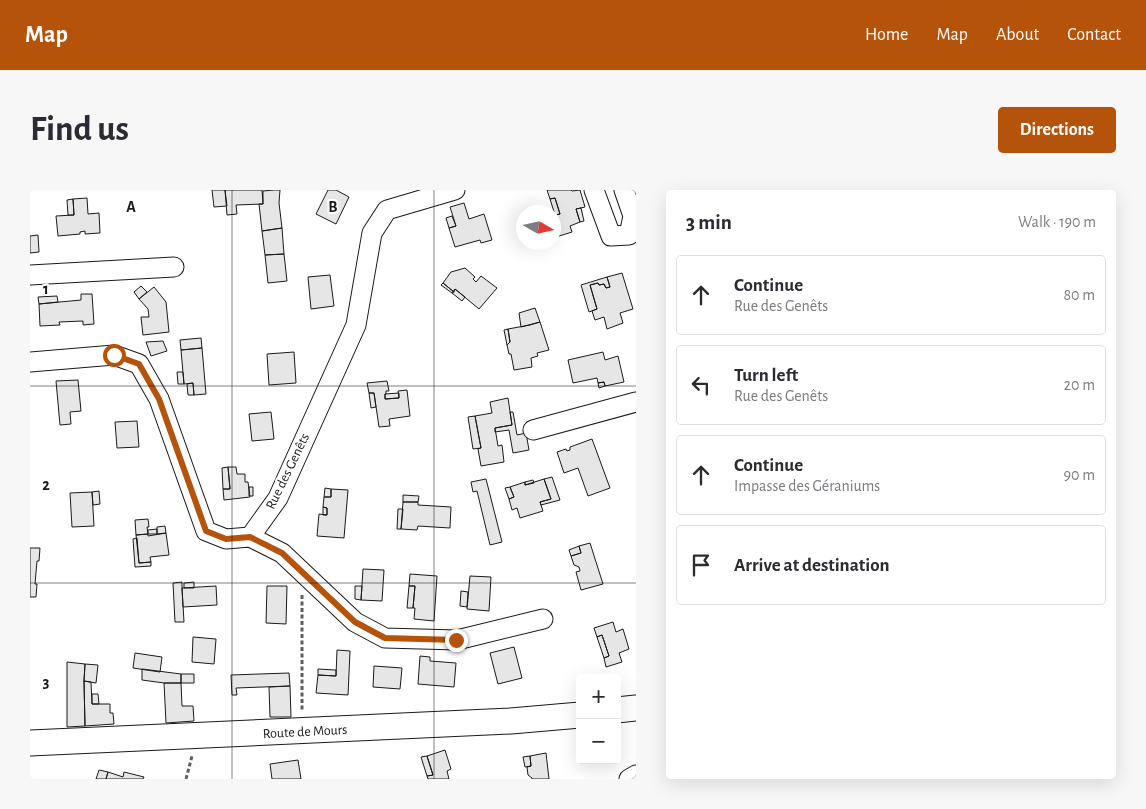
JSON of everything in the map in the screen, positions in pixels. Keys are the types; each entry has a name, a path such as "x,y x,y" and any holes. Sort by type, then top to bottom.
{"main road":[{"path":"621,710 636,708"},
{"name":"Route de Mours","path":"30,743 511,721 576,715"}],"street":[{"name":"Rue des Genêts","path":"250,537 278,498 356,325 372,233 387,210 455,190"},
{"path":"594,190 611,236 629,235 634,216 624,190"},
{"path":"30,274 174,267"},
{"path":"30,362 114,355 139,364 159,399 206,531 226,539 250,537 282,553 355,622 385,638 456,640 543,619"},
{"path":"533,430 636,402"},
{"path":"629,779 636,775"}],"path":[{"path":"302,572 302,731"}],"building":[{"path":"212,190 225,190 227,206 214,207"},
{"path":"225,190 262,190 263,204 236,205 237,214 227,215"},
{"path":"280,190 279,203 282,228 262,231 259,204 263,204 263,191"},
{"path":"328,190 336,190 349,197 336,224 316,214"},
{"path":"547,190 580,190 585,207 576,209 580,222 570,226 572,232 561,235 561,205 557,205 555,198 550,199"},
{"path":"87,198 88,214 99,213 100,233 85,234 85,231 80,232 80,234 58,236 56,216 74,215 73,199"},
{"path":"555,198 557,205 552,205 550,199"},
{"path":"73,199 74,215 68,215 67,200"},
{"path":"464,203 469,219 484,214 492,240 481,243 480,240 455,247 449,228 456,226 450,207"},
{"path":"581,208 584,221 580,222 576,209"},
{"path":"452,216 456,226 449,228 446,218"},
{"path":"282,228 284,254 265,255 262,231"},
{"path":"38,235 39,252 30,253 30,236"},
{"path":"284,254 287,281 268,283 265,255"},
{"path":"465,268 475,277 473,279 476,282 481,276 497,288 479,309 455,289 454,292 443,283 451,272"},
{"path":"622,273 633,309 620,313 623,323 607,329 604,317 595,320 592,311 597,309 590,285 598,283 599,285 604,284 606,288 610,287 607,277"},
{"path":"330,275 334,306 311,309 308,277"},
{"path":"607,277 610,287 606,288 604,284 599,285 598,283 590,285 597,309 589,312 581,285"},
{"path":"443,283 454,292 452,293 441,285"},
{"path":"141,286 147,292 139,299 134,292"},
{"path":"154,287 166,302 169,332 143,335 141,317 149,317 148,309 139,299"},
{"path":"455,289 465,297 462,301 452,293"},
{"path":"81,294 92,294 94,324 83,325 83,321 59,322 60,325 40,326 39,304 81,300"},
{"path":"57,296 58,302 39,304 38,297"},
{"path":"535,308 540,322 521,327 519,313"},
{"path":"540,322 549,350 537,353 538,356 531,358 532,367 514,370 507,345 510,342 508,329"},
{"path":"508,329 510,342 507,345 504,330"},
{"path":"201,338 202,348 181,350 180,340"},
{"path":"163,341 167,351 151,356 146,342"},
{"path":"202,348 206,394 194,395 193,383 184,384 181,350"},
{"path":"294,352 296,383 269,385 267,354"},
{"path":"603,352 605,360 618,356 624,382 605,386 604,382 598,383 597,378 573,383 568,360"},
{"path":"177,372 183,372 184,384 178,384"},
{"path":"78,380 81,411 70,412 71,424 60,425 56,381"},
{"path":"387,381 389,391 386,391 385,399 399,398 398,391 407,390 410,416 389,419 390,426 379,427 374,393 369,393 367,383"},
{"path":"604,382 605,386 599,388 598,383"},
{"path":"193,383 194,395 188,395 187,384"},
{"path":"369,393 374,393 376,407 371,408"},
{"path":"399,393 399,398 385,399 385,394"},
{"path":"508,398 512,425 495,428 498,446 502,445 504,462 481,466 478,449 481,448 475,416 492,413 490,402"},
{"path":"271,412 274,439 252,441 249,414"},
{"path":"510,412 513,412 517,435 526,433 529,450 513,453 509,430 495,432 495,428 512,425"},
{"path":"475,416 481,448 473,449 468,417"},
{"path":"137,421 139,447 117,448 115,422"},
{"path":"592,439 610,488 588,496 578,468 564,473 557,452 566,449 567,451 570,450 570,447"},
{"path":"228,467 230,489 223,489 222,468"},
{"path":"228,467 236,467 237,474 245,474 245,482 248,482 250,497 224,500 223,489 230,489"},
{"path":"552,477 560,500 541,505 540,502 551,499 544,479"},
{"path":"486,479 502,542 490,545 477,491 473,492 471,482"},
{"path":"544,479 551,499 540,502 543,511 520,518 517,508 512,510 509,499 514,497 510,487"},
{"path":"533,480 534,483 525,485 525,482"},
{"path":"249,487 253,487 253,496 249,496"},
{"path":"510,487 514,497 509,499 505,488"},
{"path":"325,488 331,489 331,497 324,497"},
{"path":"331,489 348,490 344,538 317,536 319,514 327,515 327,508 323,507 324,497 331,497"},
{"path":"99,491 100,504 93,505 92,492"},
{"path":"92,492 94,526 72,527 70,493"},
{"path":"403,495 419,496 418,502 403,502"},
{"path":"403,502 418,502 418,505 451,507 450,528 418,526 417,530 401,529"},
{"path":"323,507 327,508 327,515 323,515"},
{"path":"398,509 403,509 401,529 397,529"},
{"path":"148,519 148,534 136,535 135,520"},
{"path":"165,526 166,533 157,534 157,527"},
{"path":"157,529 157,534 148,534 148,530"},
{"path":"166,533 169,555 150,557 151,562 139,563 136,535 148,534 148,536"},
{"path":"137,538 139,563 151,562 151,566 135,567 133,539"},
{"path":"590,543 603,584 581,590 576,572 580,571 579,567 574,565 571,556 581,553 579,546"},
{"path":"579,546 581,553 571,556 569,550"},
{"path":"30,548 40,548 35,584 37,584 36,597 30,597"},
{"path":"363,569 384,570 382,601 361,600"},
{"path":"410,574 437,576 434,621 414,619 415,586 409,586"},
{"path":"470,576 491,577 489,611 467,609"},
{"path":"182,582 184,622 175,622 173,583"},
{"path":"194,582 194,588 184,588 184,583"},
{"path":"216,586 217,605 183,607 182,588"},
{"path":"267,586 287,586 286,624 266,623"},
{"path":"355,586 362,586 361,600 355,599"},
{"path":"409,586 415,586 413,608 407,608"},
{"path":"461,591 468,592 467,607 460,606"},
{"path":"613,622 616,632 623,629 629,649 619,653 622,662 606,667 604,658 609,656 602,635 597,637 594,628"},
{"path":"602,635 609,656 604,658 597,637"},
{"path":"193,637 216,639 214,664 192,662"},
{"path":"514,647 522,678 498,684 490,653"},
{"path":"337,650 350,651 348,695 316,693 318,675 336,676"},
{"path":"135,653 162,657 160,672 133,668"},
{"path":"420,656 430,657 430,661 456,663 454,687 418,684"},
{"path":"67,662 85,664 85,726 67,727"},
{"path":"85,664 98,665 96,683 84,681"},
{"path":"374,666 402,668 400,689 373,687"},
{"path":"142,669 181,674 181,683 142,680"},
{"path":"318,669 336,670 336,676 318,675"},
{"path":"289,673 290,686 236,688 237,695 232,695 231,675"},
{"path":"181,674 194,674 194,683 181,683"},
{"path":"84,681 91,682 92,704 110,704 110,713 113,713 114,724 85,726"},
{"path":"164,683 181,683 182,706 193,706 194,721 166,723"},
{"path":"290,686 291,717 270,717 269,687"},
{"path":"92,694 98,694 99,704 92,704"},
{"path":"445,750 451,769 447,771 449,779 428,779 427,776 433,775 427,756"},
{"path":"546,753 549,779 532,779 528,775 527,767 531,766 530,756"},
{"path":"427,756 433,775 427,776 421,757"},
{"path":"530,756 531,766 525,767 523,757"},
{"path":"298,760 301,779 272,779 270,764"},
{"path":"99,770 108,772 106,779 96,779"},
{"path":"108,772 123,777 124,772 144,777 143,779 106,779"}],"route":[{"path":"114,355 139,364 159,399 206,531 226,539 250,537 282,553 355,622 385,638 456,640"}]}
